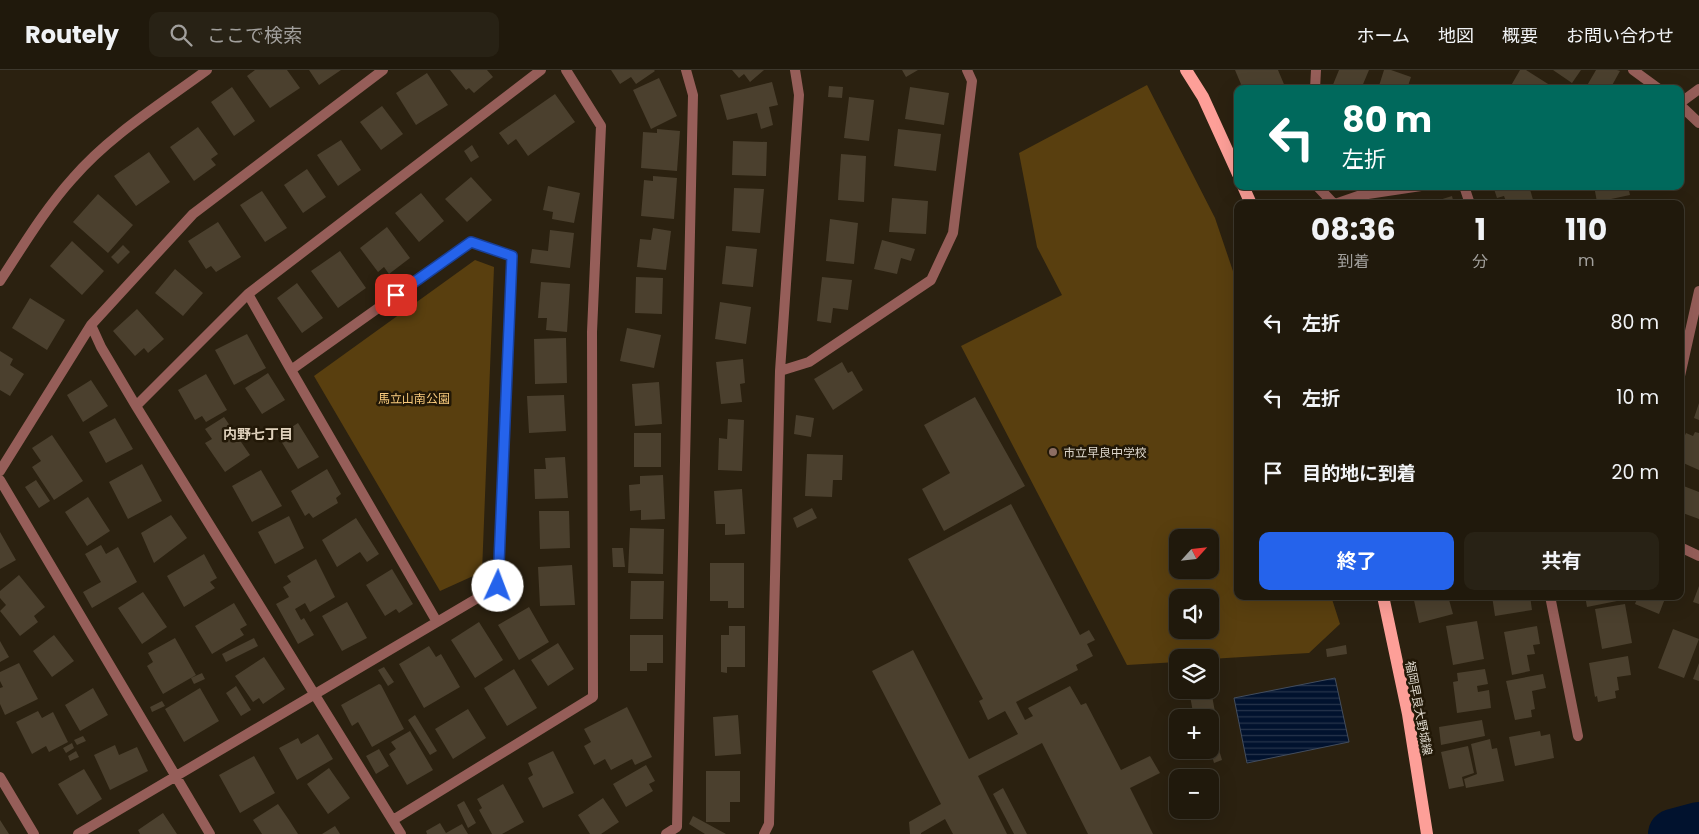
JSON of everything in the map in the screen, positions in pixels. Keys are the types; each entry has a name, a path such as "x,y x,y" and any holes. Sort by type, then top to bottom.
{"main road":[{"path":"1186,70 1203,97 1234,165"},
{"name":"福岡早良大野城線","path":"1384,600 1408,714 1426,829"}],"street":[{"path":"0,281 38,223 72,178 93,157 121,134 207,70"},
{"path":"0,470 91,325 193,214 383,70"},
{"path":"136,406 248,294 541,70"},
{"path":"392,820 593,697 592,332 601,126 566,70"},
{"path":"666,834 677,827 693,96 686,70"},
{"path":"764,834 768,824 780,371 799,95 795,70"},
{"path":"780,371 809,362 931,280 954,233 972,81 967,70"},
{"path":"1315,85 1316,70"},
{"path":"1633,70 1653,85"},
{"path":"1684,101 1699,89"},
{"path":"1684,108 1699,123"},
{"path":"1321,190 1331,200"},
{"path":"1347,200 1361,195 1394,190"},
{"path":"78,834 315,696 498,586 512,256 471,242 291,370"},
{"path":"1684,358 1699,292"},
{"path":"248,294 437,622"},
{"path":"91,325 100,347 401,834"},
{"path":"0,480 210,834"},
{"path":"1684,549 1699,556"},
{"path":"1551,600 1578,736"},
{"path":"0,777 34,834"}],"green space":[{"path":"1147,85 1215,218 1234,274 1234,600 1332,600 1340,624 1309,653 1219,658 1219,649 1169,649 1169,662 1127,665 961,346 1062,295 1037,247 1019,153"},
{"name":"馬立山南公園","path":"475,260 494,267 482,572 440,591 314,376"}],"water":[{"path":"1335,678 1349,742 1247,763 1234,698"}],"building":[{"path":"255,70 287,70 300,88 270,108 247,76"},
{"path":"309,70 341,70 319,85"},
{"path":"450,70 487,70 493,77 474,93 469,88 466,90"},
{"path":"611,70 655,71 636,84 631,77 620,84"},
{"path":"732,70 764,70 750,82 744,74 739,78"},
{"path":"902,70 918,70 906,77"},
{"path":"1235,70 1278,70 1284,85 1241,85"},
{"path":"1339,70 1369,70 1363,85 1333,85"},
{"path":"1384,70 1391,70 1411,77 1408,85 1379,85"},
{"path":"1520,70 1526,70 1550,85 1511,85"},
{"path":"1553,70 1581,70 1572,83"},
{"path":"1596,70 1620,71 1612,85 1587,85"},
{"path":"427,73 448,105 416,125 396,93"},
{"path":"659,78 677,116 651,129 633,90"},
{"path":"772,82 778,105 769,107 773,125 761,129 757,113 727,120 720,95"},
{"path":"829,86 843,87 842,98 828,97"},
{"path":"232,87 255,121 234,136 211,102"},
{"path":"910,87 949,93 944,125 905,119"},
{"path":"555,94 575,122 528,156 516,139 508,145 499,133"},
{"path":"849,97 874,100 869,141 844,138"},
{"path":"382,106 403,134 381,150 360,122"},
{"path":"198,127 218,154 211,159 216,165 194,181 170,147"},
{"path":"657,129 680,131 677,171 641,168 643,132 657,133"},
{"path":"898,129 941,134 936,171 894,166"},
{"path":"341,140 361,170 338,186 317,155"},
{"path":"733,141 767,142 766,176 732,175"},
{"path":"472,145 479,157 471,162 464,151"},
{"path":"149,152 170,182 136,206 114,176"},
{"path":"841,154 866,156 864,202 838,200"},
{"path":"307,169 326,197 303,213 284,185"},
{"path":"653,176 677,178 674,219 641,216 644,180 653,181"},
{"path":"471,177 492,200 467,222 445,199"},
{"path":"548,186 580,193 574,223 552,219 553,212 543,210"},
{"path":"734,188 764,189 760,233 732,231"},
{"path":"1494,190 1530,190 1533,200 1506,200 1504,196 1497,198"},
{"path":"1595,190 1629,190 1630,195 1597,200"},
{"path":"262,191 287,228 265,242 240,205"},
{"path":"421,193 444,221 419,242 395,213"},
{"path":"98,194 133,225 108,253 73,222"},
{"path":"1452,196 1453,200 1439,200"},
{"path":"892,198 928,201 926,234 889,232"},
{"path":"830,219 858,223 854,264 826,261"},
{"path":"218,222 241,257 216,272 211,266 206,269 188,241"},
{"path":"387,227 410,258 389,274 384,267 378,272 360,248"},
{"path":"653,228 671,231 666,270 637,267 640,239 651,240"},
{"path":"550,230 574,233 570,268 530,263 532,249 548,251"},
{"path":"882,240 915,249 911,261 901,258 897,274 874,269"},
{"path":"72,241 104,271 82,295 50,266"},
{"path":"123,245 130,252 118,264 111,257"},
{"path":"726,246 757,249 753,287 722,284"},
{"path":"340,251 366,288 338,308 311,271"},
{"path":"175,269 203,293 183,316 155,293"},
{"path":"636,277 663,278 662,314 635,313"},
{"path":"822,277 852,280 848,310 833,308 831,323 817,321"},
{"path":"541,282 570,284 567,332 546,330 547,318 538,318"},
{"path":"297,283 323,318 302,333 277,298"},
{"path":"30,298 65,320 47,350 12,328"},
{"path":"720,302 751,307 746,344 715,339"},
{"path":"137,309 164,339 148,353 144,348 135,356 113,331"},
{"path":"627,328 661,335 654,368 620,361"},
{"path":"247,334 266,368 234,385 215,350"},
{"path":"566,338 567,383 535,384 534,339"},
{"path":"0,351 13,359 10,365 24,374 10,396 0,390"},
{"path":"743,359 745,383 740,384 742,402 721,404 716,362"},
{"path":"842,362 848,373 852,371 863,390 833,410 814,379"},
{"path":"268,373 285,400 262,414 245,388"},
{"path":"206,374 227,410 206,422 202,416 195,420 178,390"},
{"path":"91,380 108,406 83,422 67,395"},
{"path":"659,382 662,424 635,426 632,384"},
{"path":"564,395 566,431 529,433 527,396"},
{"path":"975,397 1025,486 944,531 922,489 950,473 924,425"},
{"path":"1699,403 1699,420 1694,418"},
{"path":"796,415 814,418 811,437 794,434"},
{"path":"224,417 250,455 225,472 205,443 212,439 205,429"},
{"path":"115,418 133,449 106,463 89,432"},
{"path":"728,419 744,420 742,471 718,470 719,438 727,439"},
{"path":"298,423 319,457 298,469 278,436"},
{"path":"1695,432 1699,433 1699,470 1684,463 1684,437 1686,433 1693,436"},
{"path":"634,433 661,433 661,467 634,467"},
{"path":"52,435 83,481 54,500 32,467 41,461 32,448"},
{"path":"807,454 843,455 842,480 833,480 832,497 805,496"},
{"path":"565,457 568,498 535,499 534,469 546,469 545,458"},
{"path":"142,464 162,501 128,519 109,482"},
{"path":"327,469 341,494 336,498 338,503 313,518 309,513 305,516 291,491"},
{"path":"261,470 282,506 252,522 232,486"},
{"path":"663,475 665,519 641,520 641,510 630,511 629,485 640,484 640,476"},
{"path":"36,480 50,501 39,508 25,487"},
{"path":"1684,486 1699,492 1699,519 1684,513"},
{"path":"742,489 745,534 725,535 725,524 716,524 714,491"},
{"path":"88,497 110,531 87,546 65,512"},
{"path":"1011,504 1080,635 1089,630 1095,640 1087,644 1093,656 1076,665 1078,670 1016,702 1025,720 1033,716 1028,708 1070,686 1081,705 1086,703 1121,770 1150,756 1160,773 1130,788 1153,834 1088,834 1042,743 978,776 1007,834 953,834 945,819 921,834 910,834 909,822 941,804 872,671 913,650 969,759 1018,734 1005,711 988,720 979,701 983,699 908,559"},
{"path":"812,508 817,518 797,528 793,518"},
{"path":"539,511 569,511 570,548 540,549"},
{"path":"171,515 187,538 154,563 141,533"},
{"path":"289,516 304,548 275,564 258,532"},
{"path":"356,518 379,554 367,562 360,552 337,567 322,540"},
{"path":"630,528 664,529 663,574 628,573"},
{"path":"0,532 16,560 0,569"},
{"path":"101,545 106,554 118,547 137,582 92,608 83,592 101,582 85,554"},
{"path":"612,548 623,548 625,567 613,567"},
{"path":"204,554 217,578 210,582 215,588 184,607 167,576"},
{"path":"316,559 335,597 310,612 305,603 295,609 301,620 304,618 314,635 298,644 276,604 289,597 283,587 291,582 287,576"},
{"path":"710,563 744,563 744,608 728,608 728,601 710,601"},
{"path":"572,565 575,605 540,606 538,567"},
{"path":"392,569 413,604 399,613 396,609 385,616 366,585"},
{"path":"19,575 45,607 34,616 38,622 20,636 0,611 6,605 0,598 0,591"},
{"path":"631,581 664,581 663,619 630,619"},
{"path":"1699,586 1699,604 1693,602"},
{"path":"143,592 167,627 142,644 118,608"},
{"path":"1414,600 1449,600 1453,614 1419,623"},
{"path":"1493,600 1531,600 1532,610 1495,616"},
{"path":"1586,600 1617,600 1617,601 1587,607"},
{"path":"1636,600 1664,600 1659,614 1635,604"},
{"path":"347,602 367,638 342,651 322,616"},
{"path":"234,603 247,625 240,629 244,635 212,654 195,626"},
{"path":"1625,604 1632,643 1602,649 1595,609"},
{"path":"529,607 549,642 519,660 498,625"},
{"path":"1477,621 1484,659 1453,665 1446,626"},
{"path":"479,622 503,660 475,678 451,640"},
{"path":"729,626 745,626 745,667 727,667 727,673 721,672 721,635 729,635"},
{"path":"1537,626 1540,644 1533,645 1535,654 1527,655 1530,671 1512,675 1504,632"},
{"path":"1673,629 1699,639 1684,678 1658,668"},
{"path":"54,635 74,661 52,677 33,651"},
{"path":"630,635 663,635 663,663 647,663 647,671 630,671"},
{"path":"175,638 196,675 163,694 147,666 153,662 148,653"},
{"path":"254,638 258,646 226,662 222,654"},
{"path":"0,641 9,657 0,662"},
{"path":"558,643 574,669 548,686 531,660"},
{"path":"1346,645 1347,654 1327,657 1326,649"},
{"path":"429,646 436,657 441,654 460,687 424,708 399,664"},
{"path":"1628,656 1631,675 1617,677 1619,690 1615,691 1616,698 1598,702 1597,696 1595,697 1589,663"},
{"path":"264,657 285,689 263,704 259,698 253,702 235,676"},
{"path":"19,663 38,699 5,715 0,704 0,688 3,687 0,681 0,672"},
{"path":"1699,663 1699,681 1693,679"},
{"path":"384,667 394,682 388,686 378,670"},
{"path":"514,669 537,708 507,726 484,688"},
{"path":"1485,669 1488,684 1477,686 1478,692 1489,690 1491,708 1457,713 1453,682 1458,681 1457,673"},
{"path":"202,673 205,679 194,684 191,678"},
{"path":"1543,674 1546,688 1532,691 1535,709 1531,710 1532,717 1515,720 1506,681"},
{"path":"379,684 404,729 372,747 358,722 352,726 341,705"},
{"path":"236,686 251,710 241,716 226,693"},
{"path":"93,688 108,715 80,731 65,705"},
{"path":"200,688 219,721 184,742 165,709"},
{"path":"1191,699 1213,699 1214,709 1192,709"},
{"path":"162,701 165,706 152,712 150,707"},
{"path":"627,707 652,757 635,765 632,759 611,770 605,759 594,765 584,746 591,742 584,729"},
{"path":"468,709 486,738 453,759 435,729"},
{"path":"38,711 42,718 53,712 68,742 49,752 46,746 32,754 16,722"},
{"path":"415,715 437,751 430,755 408,720"},
{"path":"738,715 741,754 715,756 713,717"},
{"path":"1482,720 1485,736 1441,745 1439,727"},
{"path":"410,731 433,770 407,785 389,754 396,749 391,742"},
{"path":"1540,731 1541,736 1550,734 1554,758 1515,766 1509,737"},
{"path":"318,734 333,759 297,780 279,748 298,738 301,744"},
{"path":"83,736 86,741 77,745 74,740"},
{"path":"1490,739 1492,749 1497,748 1504,781 1466,788 1464,779 1477,774 1471,744"},
{"path":"72,743 74,748 66,753 63,748"},
{"path":"115,745 119,755 137,747 148,771 110,790 94,755"},
{"path":"1468,746 1474,773 1462,777 1464,786 1449,789 1441,752"},
{"path":"379,749 389,766 376,774 366,756"},
{"path":"1219,750 1222,760 1214,763 1213,759 1219,759"},
{"path":"76,751 79,757 70,761 68,756"},
{"path":"553,751 574,793 543,808 528,778 533,775 528,763"},
{"path":"254,756 275,793 240,813 219,775"},
{"path":"646,765 655,781 649,784 653,791 626,807 613,784"},
{"path":"329,768 350,798 328,814 307,784"},
{"path":"84,769 102,799 77,815 58,784"},
{"path":"706,771 740,771 740,802 730,802 730,822 706,822"},
{"path":"503,784 524,822 502,834 492,834 479,810 482,808 477,799"},
{"path":"1003,788 1027,834 1014,834 993,794"},
{"path":"603,798 619,822 601,834 590,834 578,815"},
{"path":"464,801 476,823 468,828 457,805"},
{"path":"278,804 298,834 262,834 253,820"},
{"path":"163,813 177,834 140,834 138,830"},
{"path":"693,816 726,834 705,834 689,824"},
{"path":"0,820 9,834 0,834"},
{"path":"440,823 446,833 462,824 468,834 427,834 426,831"},
{"path":"335,826 340,834 322,834"}],"waterway":[{"path":"1673,834 1699,827"}],"place":[{"name":"市立早良中学校","path":"1053,452"}],"district":[{"name":"内野七丁目","path":"258,434"}],"route":[{"path":"396,295 471,242 512,256 498,586"}]}
